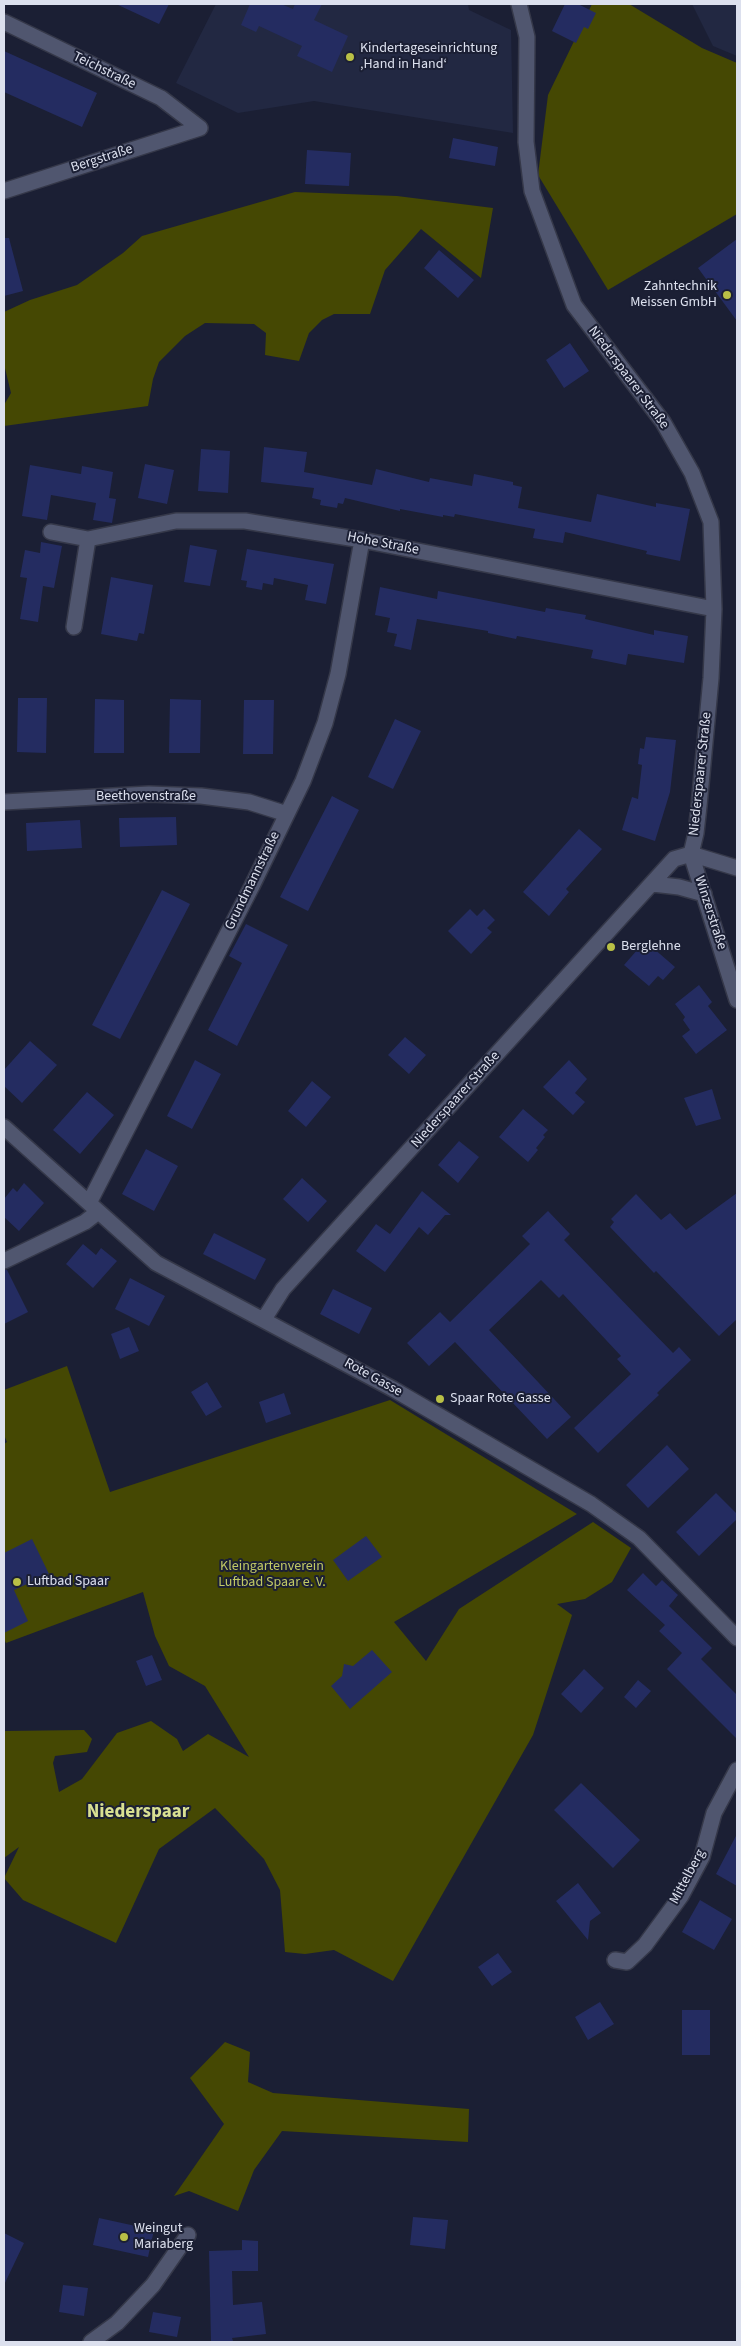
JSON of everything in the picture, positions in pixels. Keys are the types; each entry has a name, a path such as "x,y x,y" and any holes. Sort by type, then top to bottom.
{"street":[{"name":"Niederspaarer Straße","path":"264,1319 283,1290 674,859 691,854 696,833 714,609 711,522 692,473 663,422 574,305 532,191 526,142 527,37 519,4"},
{"name":"Teichstraße","path":"4,22 161,98 200,128"},
{"name":"Bergstraße","path":"4,191 200,128"},
{"name":"Hohe Straße","path":"51,532 88,539 176,521 245,521 362,540 714,609"},
{"path":"74,627 88,539"},
{"name":"Grundmannstraße","path":"4,1261 85,1222 93,1208 303,781 325,723 338,674 362,540"},
{"name":"Beethovenstraße","path":"4,802 149,794 175,795 248,802 287,814"},
{"path":"691,854 737,868"},
{"name":"Winzerstraße","path":"691,854 737,1000"},
{"path":"653,884 679,887 704,894"},
{"name":"Rote Gasse","path":"4,1127 156,1262 394,1389 591,1504 638,1538 737,1638"},
{"name":"Mittelberg","path":"615,1960 627,1962 645,1945 681,1896 702,1857 714,1813 737,1770"},
{"path":"91,2342 117,2323 153,2285 188,2235"}],"shaded area":[{"name":"Kindertageseinrichtung ‚Hand in Hand‘","path":"216,4 468,4 469,10 511,30 513,133 314,101 238,113 176,83"},
{"path":"692,4 737,4 737,56 713,46"}],"green space":[{"path":"592,4 629,4 702,48 737,63 737,214 608,290 538,175 548,95"},
{"path":"295,192 397,196 493,208 481,278 421,229 385,270 370,314 334,314 322,320 309,333 299,361 265,355 266,333 254,324 205,323 185,336 159,362 153,379 148,406 4,426 4,405 11,393 4,364 4,312 30,300 77,285 123,253 142,236"},
{"name":"Kleingartenverein Luftbad Spaar e. V.","path":"67,1366 110,1492 390,1400 577,1514 394,1622 426,1661 459,1609 593,1522 631,1548 612,1582 585,1599 557,1604 572,1615 533,1735 393,1981 334,1950 305,1954 285,1952 280,1890 264,1859 215,1808 159,1849 116,1943 23,1900 4,1878 19,1847 4,1858 4,1731 84,1730 92,1739 87,1752 55,1756 53,1763 59,1792 82,1779 117,1733 151,1721 177,1739 183,1751 208,1734 249,1757 205,1686 169,1666 155,1636 143,1592 6,1643 4,1639 4,1444 7,1442 4,1435 4,1390"},
{"path":"225,2042 250,2052 248,2082 273,2093 469,2109 468,2142 282,2131 254,2170 238,2211 189,2191 174,2196 224,2124 190,2078"}],"building":[{"path":"116,4 169,4 159,24"},
{"name":"Kindertageseinrichtung ‚Hand in Hand‘","path":"250,4 281,4 293,9 295,4 322,4 314,20 348,36 332,72 297,56 302,46 259,26 256,32 241,25"},
{"path":"565,4 578,4 596,13 588,29 584,27 576,43 552,31"},
{"path":"4,51 97,93 82,127 4,92"},
{"path":"453,138 498,147 495,166 449,158"},
{"path":"307,150 351,153 349,186 305,184"},
{"path":"4,238 9,238 23,291 4,296"},
{"name":"Zahntechnik Meissen GmbH","path":"737,239 737,321 698,268"},
{"path":"439,250 474,280 458,298 424,268"},
{"path":"570,343 589,371 564,388 546,360"},
{"path":"264,447 307,452 304,472 372,485 376,469 429,482 430,478 472,486 474,474 513,482 513,485 522,487 518,508 591,522 597,494 656,507 656,503 690,509 680,561 646,554 647,551 565,532 563,543 533,538 535,529 455,514 454,517 443,515 443,517 400,509 400,511 345,498 343,504 338,503 337,508 320,505 321,500 312,498 314,488 261,482"},
{"path":"201,449 230,451 228,493 198,491"},
{"path":"145,464 174,470 167,504 138,498"},
{"path":"30,465 81,474 82,466 113,472 109,498 116,499 112,523 93,520 96,503 51,495 47,520 22,516"},
{"path":"41,542 62,546 54,588 43,586 38,622 20,619 27,578 20,577 25,550 40,553"},
{"path":"190,545 217,550 210,586 184,582"},
{"path":"247,549 334,564 326,604 305,600 308,585 274,578 273,585 263,583 262,590 246,587 247,581 241,580"},
{"path":"111,577 153,585 144,634 139,633 137,641 101,634"},
{"path":"380,587 437,599 438,591 545,612 546,608 586,615 585,619 654,635 654,630 688,636 684,663 628,654 626,665 591,658 593,650 517,636 516,639 488,633 488,631 417,619 411,650 394,646 397,634 387,632 390,618 375,615"},
{"path":"18,698 47,698 46,753 17,752"},
{"path":"95,699 124,700 124,753 94,753"},
{"path":"170,699 201,700 200,753 169,753"},
{"path":"244,700 274,700 273,754 243,754"},
{"path":"395,719 421,731 393,789 368,777"},
{"path":"646,737 676,740 670,792 655,841 622,830 632,797 638,799 642,765 638,764 640,748 644,749"},
{"path":"332,796 359,810 308,911 280,897"},
{"path":"176,817 177,845 120,847 119,818"},
{"path":"80,820 82,848 27,851 26,823"},
{"path":"579,829 602,849 566,889 569,892 549,916 523,892"},
{"path":"162,890 190,904 120,1039 92,1025"},
{"path":"470,909 477,916 484,909 495,920 487,928 492,932 471,954 448,931"},
{"path":"246,924 288,945 237,1046 208,1030 242,963 229,956"},
{"path":"645,941 675,967 663,980 658,976 649,986 624,965"},
{"path":"699,985 712,1002 708,1006 727,1030 696,1054 682,1036 690,1030 683,1020 685,1017 675,1004"},
{"path":"405,1037 426,1055 409,1074 388,1055"},
{"path":"30,1041 57,1065 22,1103 4,1086 4,1070"},
{"path":"195,1060 221,1074 192,1129 167,1116"},
{"path":"569,1060 587,1079 575,1093 585,1102 573,1115 543,1087"},
{"path":"312,1081 331,1097 306,1127 288,1111"},
{"path":"712,1089 721,1119 696,1126 684,1098"},
{"path":"87,1092 114,1115 80,1154 53,1130"},
{"path":"523,1109 548,1130 536,1148 538,1150 528,1162 499,1137"},
{"path":"459,1141 479,1157 458,1183 438,1165"},
{"path":"146,1149 178,1166 154,1211 122,1194"},
{"path":"302,1178 327,1201 308,1222 283,1199"},
{"path":"24,1183 44,1203 19,1231 4,1217 4,1199 13,1188 17,1192"},
{"path":"422,1191 451,1215 445,1215 428,1235 419,1227 385,1272 356,1251 376,1224 390,1234"},
{"path":"737,1193 737,1319 719,1336 610,1227 614,1222 611,1219 636,1194 661,1220 670,1213 686,1230"},
{"path":"548,1211 570,1234 564,1240 673,1353 679,1347 691,1360 657,1393 659,1395 598,1453 574,1428 631,1374 617,1359 621,1356 563,1294 559,1298 541,1280 489,1330 571,1417 547,1439 455,1342 429,1366 407,1343 440,1312 450,1322 530,1244 522,1236"},
{"path":"214,1233 266,1259 255,1280 203,1254"},
{"path":"83,1244 96,1255 101,1248 117,1261 93,1288 66,1264"},
{"path":"4,1270 7,1270 28,1312 4,1324"},
{"path":"130,1278 165,1296 149,1326 115,1309"},
{"path":"333,1289 372,1308 359,1334 320,1314"},
{"path":"129,1327 139,1351 120,1359 111,1334"},
{"path":"207,1382 222,1407 206,1416 191,1392"},
{"path":"284,1393 291,1414 266,1423 259,1402"},
{"path":"667,1445 689,1469 648,1508 626,1485"},
{"path":"716,1493 737,1514 737,1519 699,1556 676,1532"},
{"path":"366,1536 382,1557 348,1581 333,1560"},
{"name":"Luftbad Spaar","path":"32,1539 49,1574 14,1590 28,1621 4,1633 4,1553"},
{"path":"643,1573 656,1586 662,1580 678,1595 669,1606 712,1648 701,1659 737,1695 737,1739 667,1669 682,1653 659,1631 665,1625 627,1590"},
{"path":"372,1650 392,1672 350,1709 331,1686 342,1676 344,1664 353,1666"},
{"path":"152,1655 162,1680 146,1686 136,1661"},
{"path":"584,1669 604,1688 581,1713 561,1694"},
{"path":"638,1680 651,1691 636,1708 624,1697"},
{"path":"581,1783 640,1840 613,1868 554,1810"},
{"path":"737,1834 737,1886 716,1874"},
{"path":"578,1883 601,1913 590,1921 588,1940 556,1901"},
{"path":"700,1900 732,1919 714,1950 682,1932"},
{"path":"498,1953 512,1972 492,1986 478,1967"},
{"path":"600,2002 614,2024 588,2040 575,2017"},
{"path":"682,2010 710,2010 710,2055 682,2055"},
{"path":"413,2217 448,2220 445,2249 410,2245"},
{"name":"Weingut Mariaberg","path":"99,2218 154,2230 148,2257 93,2245"},
{"path":"4,2233 24,2243 4,2285"},
{"path":"242,2240 258,2241 258,2271 232,2271 233,2305 262,2302 266,2334 232,2338 233,2341 211,2341 209,2251 242,2250"},
{"path":"63,2285 88,2288 84,2316 59,2312"},
{"path":"153,2312 181,2317 177,2337 149,2332"}],"place":[{"name":"Kindertageseinrichtung ‚Hand in Hand‘","path":"350,57"},
{"name":"Zahntechnik Meissen GmbH","path":"727,295"},
{"name":"Berglehne","path":"611,947"},
{"name":"Spaar Rote Gasse","path":"440,1399"},
{"name":"Luftbad Spaar","path":"17,1582"},
{"name":"Weingut Mariaberg","path":"124,2237"}],"district":[{"name":"Niederspaar","path":"138,1813"}]}
